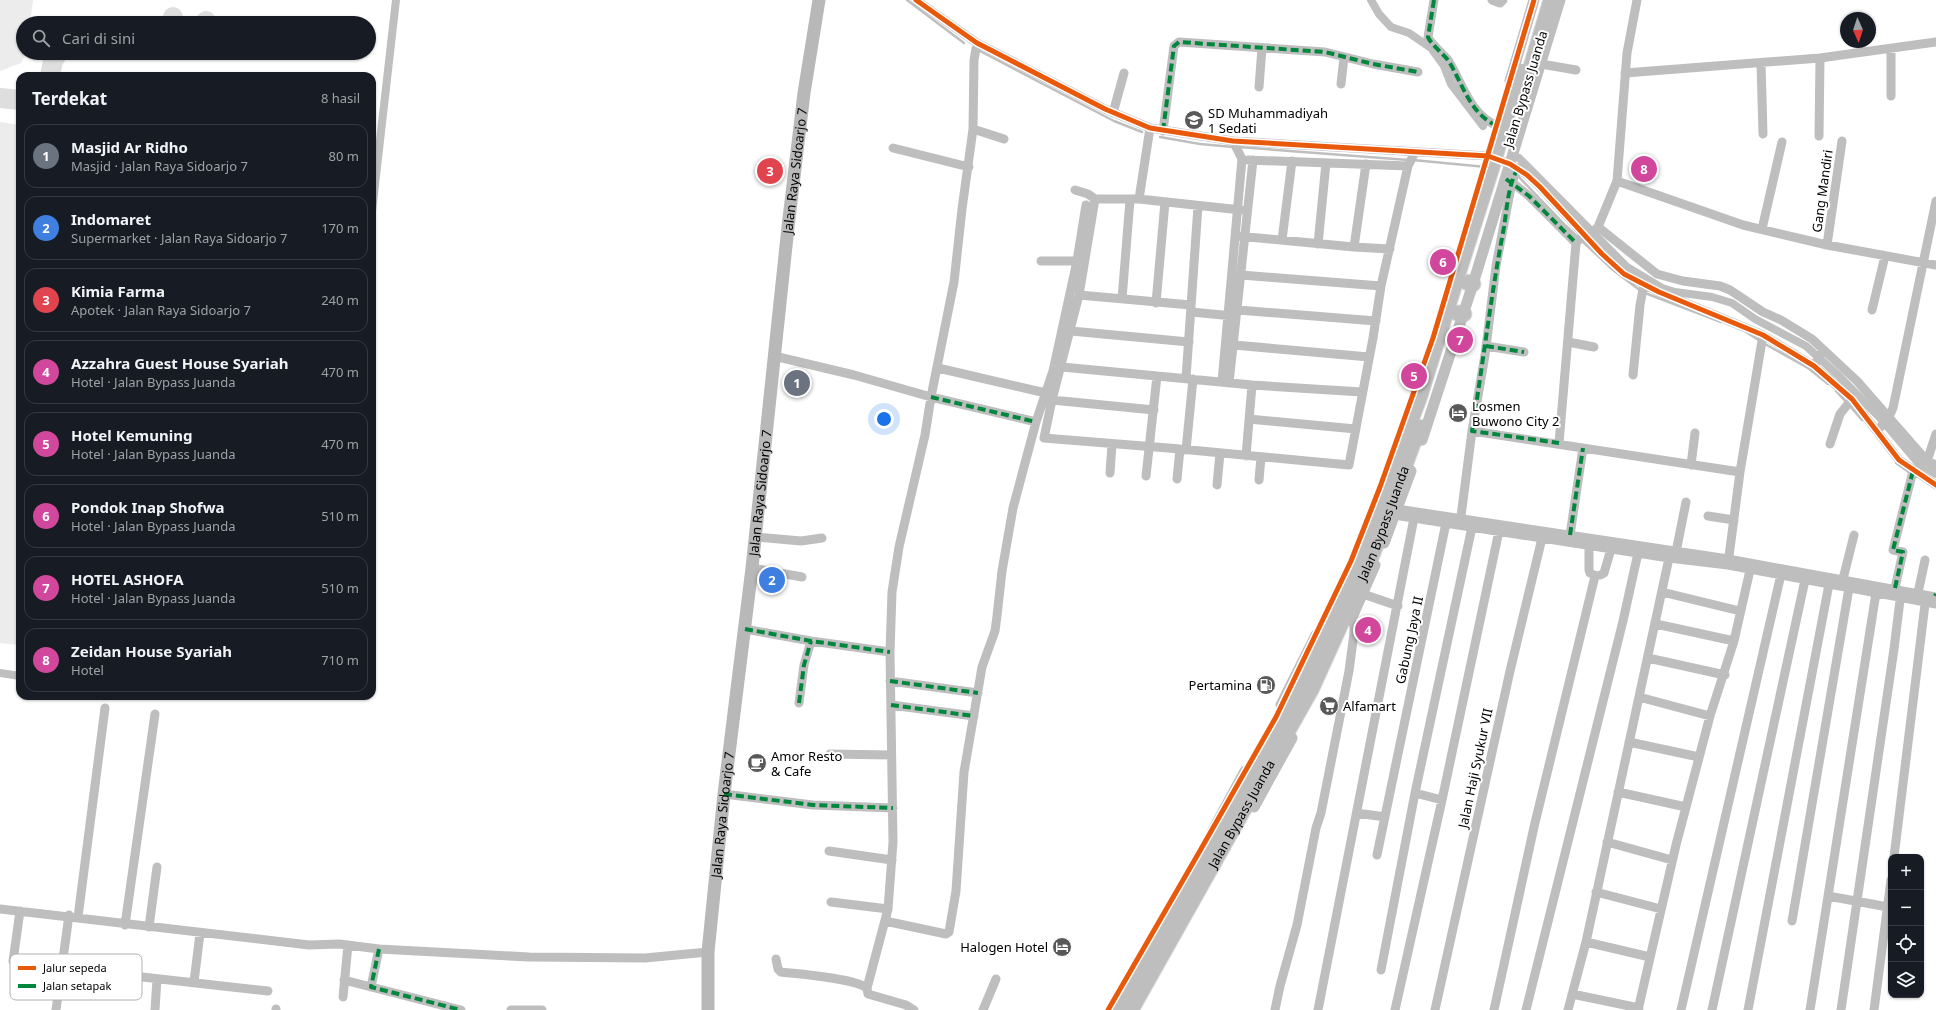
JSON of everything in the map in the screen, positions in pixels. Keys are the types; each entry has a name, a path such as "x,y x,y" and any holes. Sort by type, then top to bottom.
{"highway":[{"name":"Jalan Bypass Juanda","path":"1530,69 1542,0"},
{"name":"Jalan Bypass Juanda","path":"1389,512 1382,488 1419,390 1436,339 1454,306 1466,279 1552,0"},
{"name":"Jalan Bypass Juanda","path":"1118,1006 1201,875 1241,805 1347,586 1389,512 1422,430 1454,306"}],"main road":[{"name":"Jalan Raya Sidoarjo 7","path":"708,1010 708,952 724,794 756,537 774,356 804,93 819,0"}],"street":[{"path":"916,0 977,42 1113,112 1150,128 1234,143 1412,159 1486,163 1540,187 1624,274 1643,289 1659,292 1762,339 1818,358 1857,381 1884,423 1899,460 1912,473 1936,485"},
{"path":"1434,0 1428,37 1429,41 1437,46 1447,60 1466,97 1480,114 1497,126"},
{"path":"1492,0 1500,3 1503,0"},
{"path":"1454,306 1486,163 1534,0"},
{"path":"1460,522 1472,431 1486,346 1496,266 1530,69 1560,0"},
{"path":"1559,444 1568,342 1586,235 1617,181 1630,32 1636,0"},
{"path":"1163,131 1174,46 1177,42 1182,41 1325,52 1418,72"},
{"path":"914,1010 906,1005 868,994 867,988 888,909 892,860 893,808 890,652 892,587 924,442 931,397 954,282 973,129 974,60 977,42"},
{"path":"1626,73 1820,58 1936,42"},
{"path":"1259,87 1262,48"},
{"path":"1891,49 1891,96"},
{"path":"1341,84 1344,57"},
{"path":"1819,136 1820,58"},
{"path":"1761,63 1763,134"},
{"path":"1530,69 1576,70"},
{"path":"1113,112 1124,73"},
{"path":"1122,299 1135,200 1150,128"},
{"path":"973,129 1004,139"},
{"name":"Gang Mandiri","path":"1827,244 1842,141"},
{"path":"1762,229 1782,142"},
{"path":"1226,382 1241,275 1237,210 1241,157 1234,143"},
{"path":"893,148 969,167"},
{"path":"1241,157 1253,160 1366,164 1412,159"},
{"path":"1086,206 1077,261 1053,371 1044,438 1183,449 1349,465 1376,321 1381,286 1412,159"},
{"path":"1226,382 1234,345 1239,236 1247,210 1253,160"},
{"path":"1282,240 1292,162"},
{"path":"1318,244 1326,163"},
{"path":"1354,247 1366,164"},
{"path":"1511,174 1529,196 1586,235 1641,263 1657,274 1683,282 1720,286 1730,290 1763,312 1781,320 1812,339 1818,358 1849,402 1884,423 1927,461 1936,465"},
{"path":"1466,279 1511,174"},
{"path":"1617,181 1743,225 1827,244 1936,265"},
{"path":"1075,190 1088,194 1095,199 1165,202 1247,210"},
{"path":"885,921 946,934 949,932 956,891 964,772 982,667 998,616 1002,572 1013,508 1036,422 1050,396 1062,367 1079,295 1095,199"},
{"path":"1884,423 1893,408 1936,201"},
{"path":"1156,303 1165,202"},
{"path":"1177,479 1183,449 1190,379 1189,342 1198,206"},
{"path":"1239,236 1390,249"},
{"path":"1872,310 1885,256"},
{"path":"1041,261 1077,261"},
{"path":"1241,275 1381,286"},
{"path":"1633,375 1643,289"},
{"path":"1079,295 1156,303 1235,314 1376,321"},
{"path":"1071,331 1189,342"},
{"path":"1728,562 1740,472 1762,339"},
{"path":"1568,342 1594,347"},
{"path":"1234,345 1369,357"},
{"path":"1486,346 1524,352"},
{"path":"774,356 854,375 931,397 1036,422"},
{"path":"1062,367 1252,385 1362,392"},
{"path":"938,368 1050,396 1154,410"},
{"path":"1146,476 1157,376"},
{"path":"1246,456 1252,385"},
{"path":"1830,444 1840,414 1849,402"},
{"path":"1249,419 1356,429"},
{"path":"1472,431 1740,472"},
{"path":"1691,465 1695,433"},
{"path":"1927,461 1936,434"},
{"path":"1110,473 1112,444"},
{"path":"1570,535 1583,448"},
{"path":"1217,485 1220,453"},
{"path":"1259,480 1261,457"},
{"path":"1841,1010 1894,649 1898,591 1903,552 1893,550 1912,473"},
{"path":"1241,805 1276,717 1351,561 1382,488"},
{"path":"1568,1010 1586,942 1662,592 1686,502"},
{"path":"1241,805 1276,769 1317,691 1363,594 1389,512"},
{"path":"1389,512 1446,523 1460,522 1472,527 1499,531 1543,535 1570,535 1651,552 1728,562 1830,580 1849,588 1876,593 1898,591"},
{"path":"1389,512 1543,535 1589,546 1638,553 1651,552"},
{"path":"1708,516 1734,520"},
{"path":"1318,1010 1414,518"},
{"name":"Gabung Jaya II","path":"1377,855 1446,523"},
{"path":"1380,970 1415,793 1472,527"},
{"path":"1395,1010 1442,800 1499,531"},
{"name":"Jalan Haji Syukur VII","path":"1435,1010 1510,671 1543,535"},
{"path":"1843,579 1854,535"},
{"path":"756,537 801,540 822,538"},
{"path":"1589,546 1589,570 1590,573 1595,576 1601,576 1604,573 1611,549"},
{"path":"1526,1010 1622,626 1638,553"},
{"path":"1894,854 1931,598 1925,560"},
{"path":"1728,562 1750,570 1782,572 1805,580 1843,579 1931,598"},
{"path":"752,568 802,577"},
{"path":"1572,994 1638,1009 1672,860 1710,716 1734,641 1750,570"},
{"path":"1681,1010 1782,572"},
{"path":"1494,1010 1534,827 1595,576"},
{"path":"1712,1010 1805,580"},
{"path":"1748,1010 1830,580"},
{"path":"1792,921 1849,588"},
{"path":"1662,592 1740,611"},
{"path":"1810,1010 1876,593"},
{"path":"1363,594 1398,606"},
{"path":"1275,1010 1297,925 1337,738 1354,633 1354,625 1350,620"},
{"path":"1656,624 1734,641"},
{"path":"745,629 810,641 890,652"},
{"path":"799,704 804,665 810,641"},
{"path":"1648,658 1724,675"},
{"path":"890,681 978,693"},
{"path":"1639,697 1710,716"},
{"path":"891,705 974,716"},
{"path":"65,954 73,916 105,708"},
{"path":"125,925 155,714"},
{"path":"1629,742 1699,757"},
{"path":"830,754 891,755"},
{"path":"1618,792 1686,808"},
{"path":"1415,793 1442,800"},
{"path":"724,794 800,804 893,808"},
{"path":"1357,813 1385,817"},
{"path":"1607,842 1672,860"},
{"path":"829,851 892,860"},
{"path":"149,927 156,867"},
{"path":"1137,1010 1201,875"},
{"path":"1596,892 1661,909"},
{"path":"1828,896 1888,907 1874,1010"},
{"path":"831,902 888,909"},
{"path":"0,909 73,916 125,925 309,945 339,944 379,949 529,957 645,958 708,952"},
{"path":"14,954 20,911"},
{"path":"194,982 200,932"},
{"path":"1586,942 1650,957"},
{"path":"343,997 348,945"},
{"path":"371,987 379,949"},
{"path":"776,959 778,970 781,972 825,977 861,984 867,988"},
{"path":"142,978 194,982 268,991"},
{"path":"983,1010 996,979"},
{"path":"154,1010 157,980"},
{"path":"344,980 461,1010"},
{"path":"56,1010 57,1000"},
{"path":"511,1010 542,1010"}],"shaded area":[{"path":"0,0 33,0 31,16 16,16 16,60 22,60 21,63 0,71"},
{"path":"0,122 16,124 16,645 0,643"}],"waterway":[{"path":"376,176 396,0"},
{"path":"907,0 964,43"},
{"path":"1371,0 1379,14 1391,27 1409,33 1431,48 1444,66 1451,84 1483,126"},
{"path":"980,51 1114,121 1142,132"},
{"path":"1160,137 1200,144 1233,147"},
{"path":"1238,147 1408,160"},
{"path":"1519,158 1627,267 1662,288 1675,292 1712,297 1732,303 1755,319 1806,346 1840,377 1881,419 1918,463 1936,474"},
{"path":"1413,160 1486,167"},
{"path":"1518,176 1566,226 1613,270 1641,291"},
{"path":"1645,293 1721,322"},
{"path":"1746,332 1760,341"},
{"path":"1765,344 1808,368 1828,384"},
{"path":"1836,391 1846,402"},
{"path":"1850,406 1862,420"},
{"path":"1896,463 1910,473"},
{"path":"0,673 16,675"}],"taxiway":[{"path":"51,72 54,60"},
{"path":"0,98 16,100"}],"marked path":[{"path":"1434,0 1428,37 1448,60 1473,106 1487,120 1497,126"},
{"path":"1163,131 1174,46 1179,42 1325,52 1373,64 1418,72"},
{"path":"1518,168 1508,197 1472,431 1559,443"},
{"path":"1506,179 1529,196 1576,243"},
{"path":"1486,346 1524,352"},
{"path":"931,397 1036,422"},
{"path":"1570,535 1583,448"},
{"path":"1895,588 1903,552 1893,550 1913,471"},
{"path":"745,629 811,641 890,652"},
{"path":"799,703 804,665 811,641"},
{"path":"890,681 978,693"},
{"path":"891,705 974,716"},
{"path":"724,794 813,805 893,808"},
{"path":"379,949 371,987 461,1010"}],"cycle path":[{"path":"916,0 977,43 1105,109 1150,128 1233,141 1488,156 1510,164 1527,175 1540,187 1602,254 1624,274 1659,292 1763,335 1814,366 1852,399 1899,460 1936,485"},
{"path":"1108,1010 1276,717 1351,561 1380,487 1433,338 1534,0"}],"place":[{"name":"SD Muhammadiyah 1 Sedati","path":"1194,120"},
{"name":"Zeidan House Syariah","path":"1644,169"},
{"name":"Kimia Farma","path":"770,171"},
{"name":"Pondok Inap Shofwa","path":"1443,262"},
{"name":"HOTEL ASHOFA","path":"1460,340"},
{"name":"Hotel Kemuning","path":"1414,376"},
{"name":"Masjid Ar Ridho","path":"797,383"},
{"name":"Losmen Buwono City 2","path":"1458,413"},
{"name":"Indomaret","path":"772,580"},
{"name":"Azzahra Guest House Syariah","path":"1368,630"},
{"name":"Pertamina","path":"1266,685"},
{"name":"Alfamart","path":"1329,706"},
{"name":"Amor Resto & Cafe","path":"757,763"},
{"name":"Halogen Hotel","path":"1062,947"}]}
